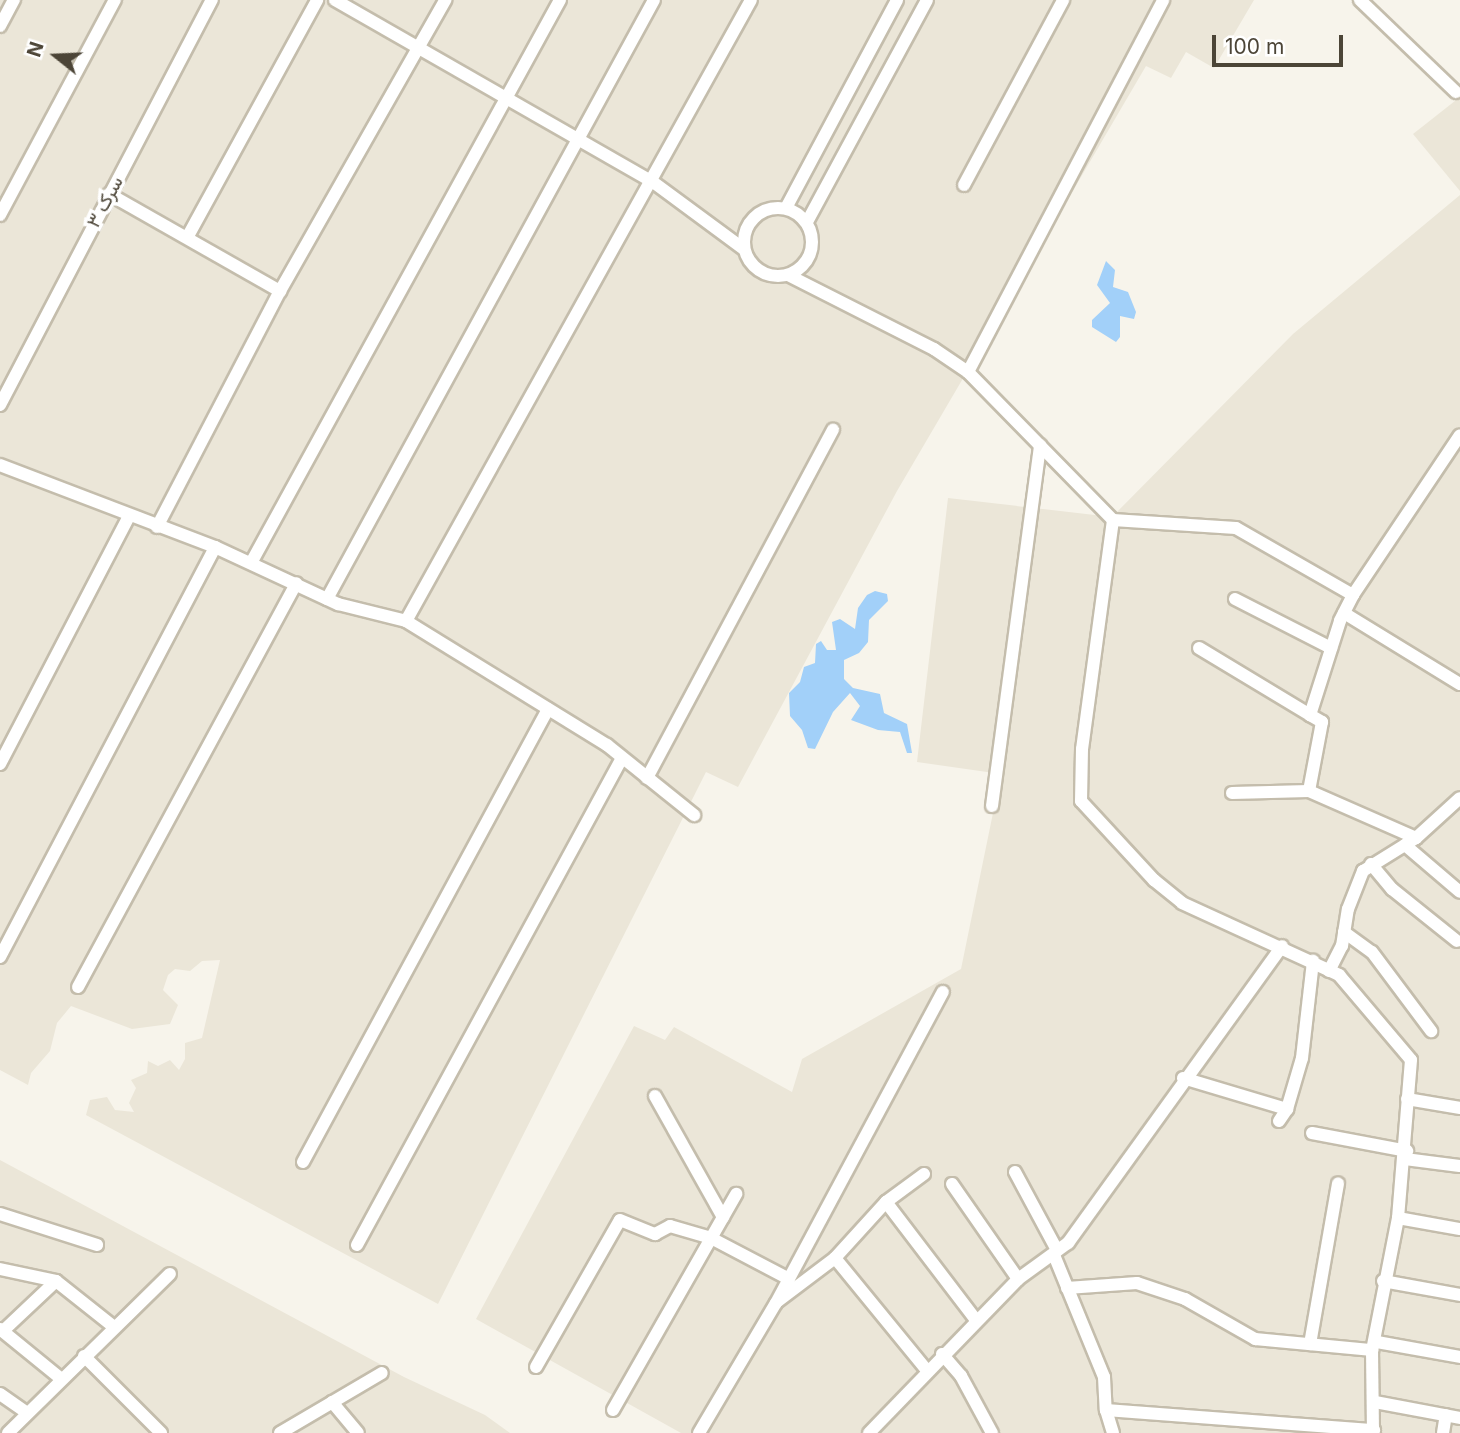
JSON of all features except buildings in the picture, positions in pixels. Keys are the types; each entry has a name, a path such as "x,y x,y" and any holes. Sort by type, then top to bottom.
{"street":[{"path":"0,26 14,0"},
{"path":"0,215 115,0"},
{"name":"سرک ۳","path":"0,405 212,0"},
{"path":"188,236 317,0"},
{"path":"335,0 508,96 653,181 744,249 754,267 766,274 788,275 934,349 968,372 1113,520 1236,528 1353,595"},
{"path":"157,527 280,291 445,0"},
{"path":"251,563 560,0"},
{"path":"327,599 654,0"},
{"path":"406,621 653,181 751,0"},
{"path":"786,208 897,0"},
{"path":"807,222 927,0"},
{"path":"964,185 1063,0"},
{"path":"968,372 1163,0"},
{"path":"1360,0 1456,92"},
{"path":"109,194 188,236 280,291"},
{"path":"744,249 746,229 754,217 765,209 786,208 807,222 813,241 811,254 804,266 788,275"},
{"path":"647,778 833,430"},
{"path":"1310,715 1331,648 1353,595 1460,435"},
{"path":"992,807 1040,445"},
{"path":"0,466 215,547 327,599 406,621 622,758 694,815"},
{"path":"0,764 129,516"},
{"path":"1105,1410 1373,1432 1374,1346 1383,1281 1398,1218 1406,1155 1411,1060 1339,975 1282,946 1205,917 1182,903 1146,872 1082,801 1082,749 1113,520"},
{"path":"0,957 215,547"},
{"path":"78,987 296,583"},
{"path":"1235,598 1331,648"},
{"path":"1344,613 1460,684"},
{"path":"1199,648 1322,722 1309,791"},
{"path":"303,1162 548,709"},
{"path":"357,1245 622,758"},
{"path":"1232,793 1309,791 1410,842 1460,892"},
{"path":"1329,971 1345,932 1348,909 1363,871 1410,842 1460,798"},
{"path":"1371,864 1392,889 1457,941"},
{"path":"1345,932 1371,952 1431,1031"},
{"path":"869,1433 926,1369 1018,1279 1068,1243 1183,1078 1282,946"},
{"path":"1279,1121 1287,1109 1308,1028 1314,961"},
{"path":"699,1433 776,1303 943,992"},
{"path":"1183,1078 1287,1109"},
{"path":"655,1096 723,1217"},
{"path":"1407,1099 1460,1108"},
{"path":"1312,1133 1460,1167"},
{"path":"1015,1172 1056,1253 1066,1288 1084,1320 1104,1377 1105,1410 1113,1433"},
{"path":"776,1303 835,1258 886,1202 924,1174"},
{"path":"1310,1344 1338,1183"},
{"path":"952,1184 1018,1279"},
{"path":"613,1410 736,1194"},
{"path":"886,1202 976,1320"},
{"path":"0,1214 97,1245"},
{"path":"1398,1218 1460,1229"},
{"path":"536,1367 616,1222 624,1220 655,1234 670,1226 711,1238 789,1279"},
{"path":"835,1258 926,1369"},
{"path":"0,1269 57,1281 114,1327"},
{"path":"11,1432 60,1378 170,1274"},
{"path":"57,1281 1,1330 60,1378"},
{"path":"1383,1281 1460,1295"},
{"path":"1066,1288 1137,1283 1185,1299 1255,1339 1374,1346 1460,1357"},
{"path":"942,1354 961,1376 992,1433"},
{"path":"84,1356 161,1433"},
{"path":"280,1433 382,1373"},
{"path":"0,1394 27,1413"},
{"path":"332,1402 358,1433"},
{"path":"1375,1402 1460,1418"},
{"path":"1443,1433 1446,1415"}],"shaded area":[{"path":"0,0 1254,0 1214,68 1186,52 1171,78 1146,66 897,491 738,787 706,772 438,1304 86,1115 90,1100 107,1097 115,1110 134,1112 129,1103 136,1088 131,1080 147,1073 148,1061 158,1066 170,1060 179,1070 185,1059 185,1043 202,1038 220,960 202,961 190,971 175,969 168,975 163,990 178,1005 170,1024 132,1029 71,1006 57,1023 50,1051 31,1073 28,1085 0,1070"},
{"path":"1460,97 1460,191 1413,134"},
{"path":"1460,195 1460,1433 681,1433 476,1319 634,1026 665,1040 674,1027 792,1092 802,1059 961,969 1001,774 917,762 948,498 1112,517 1293,334"},
{"path":"0,1160 404,1377 485,1415 510,1433 0,1433"}],"water":[{"path":"1106,261 1115,270 1113,287 1128,292 1136,312 1134,319 1120,316 1120,337 1116,342 1092,327 1092,320 1110,303 1097,285"},
{"path":"875,591 887,594 888,601 869,620 868,642 859,653 844,660 844,679 853,688 880,694 884,713 907,724 912,753 907,753 900,732 878,730 851,720 860,706 850,693 833,712 815,749 808,748 802,730 790,716 789,693 800,682 804,667 815,663 816,644 821,641 827,650 836,650 832,622 840,619 855,629 858,608 867,595"}]}
